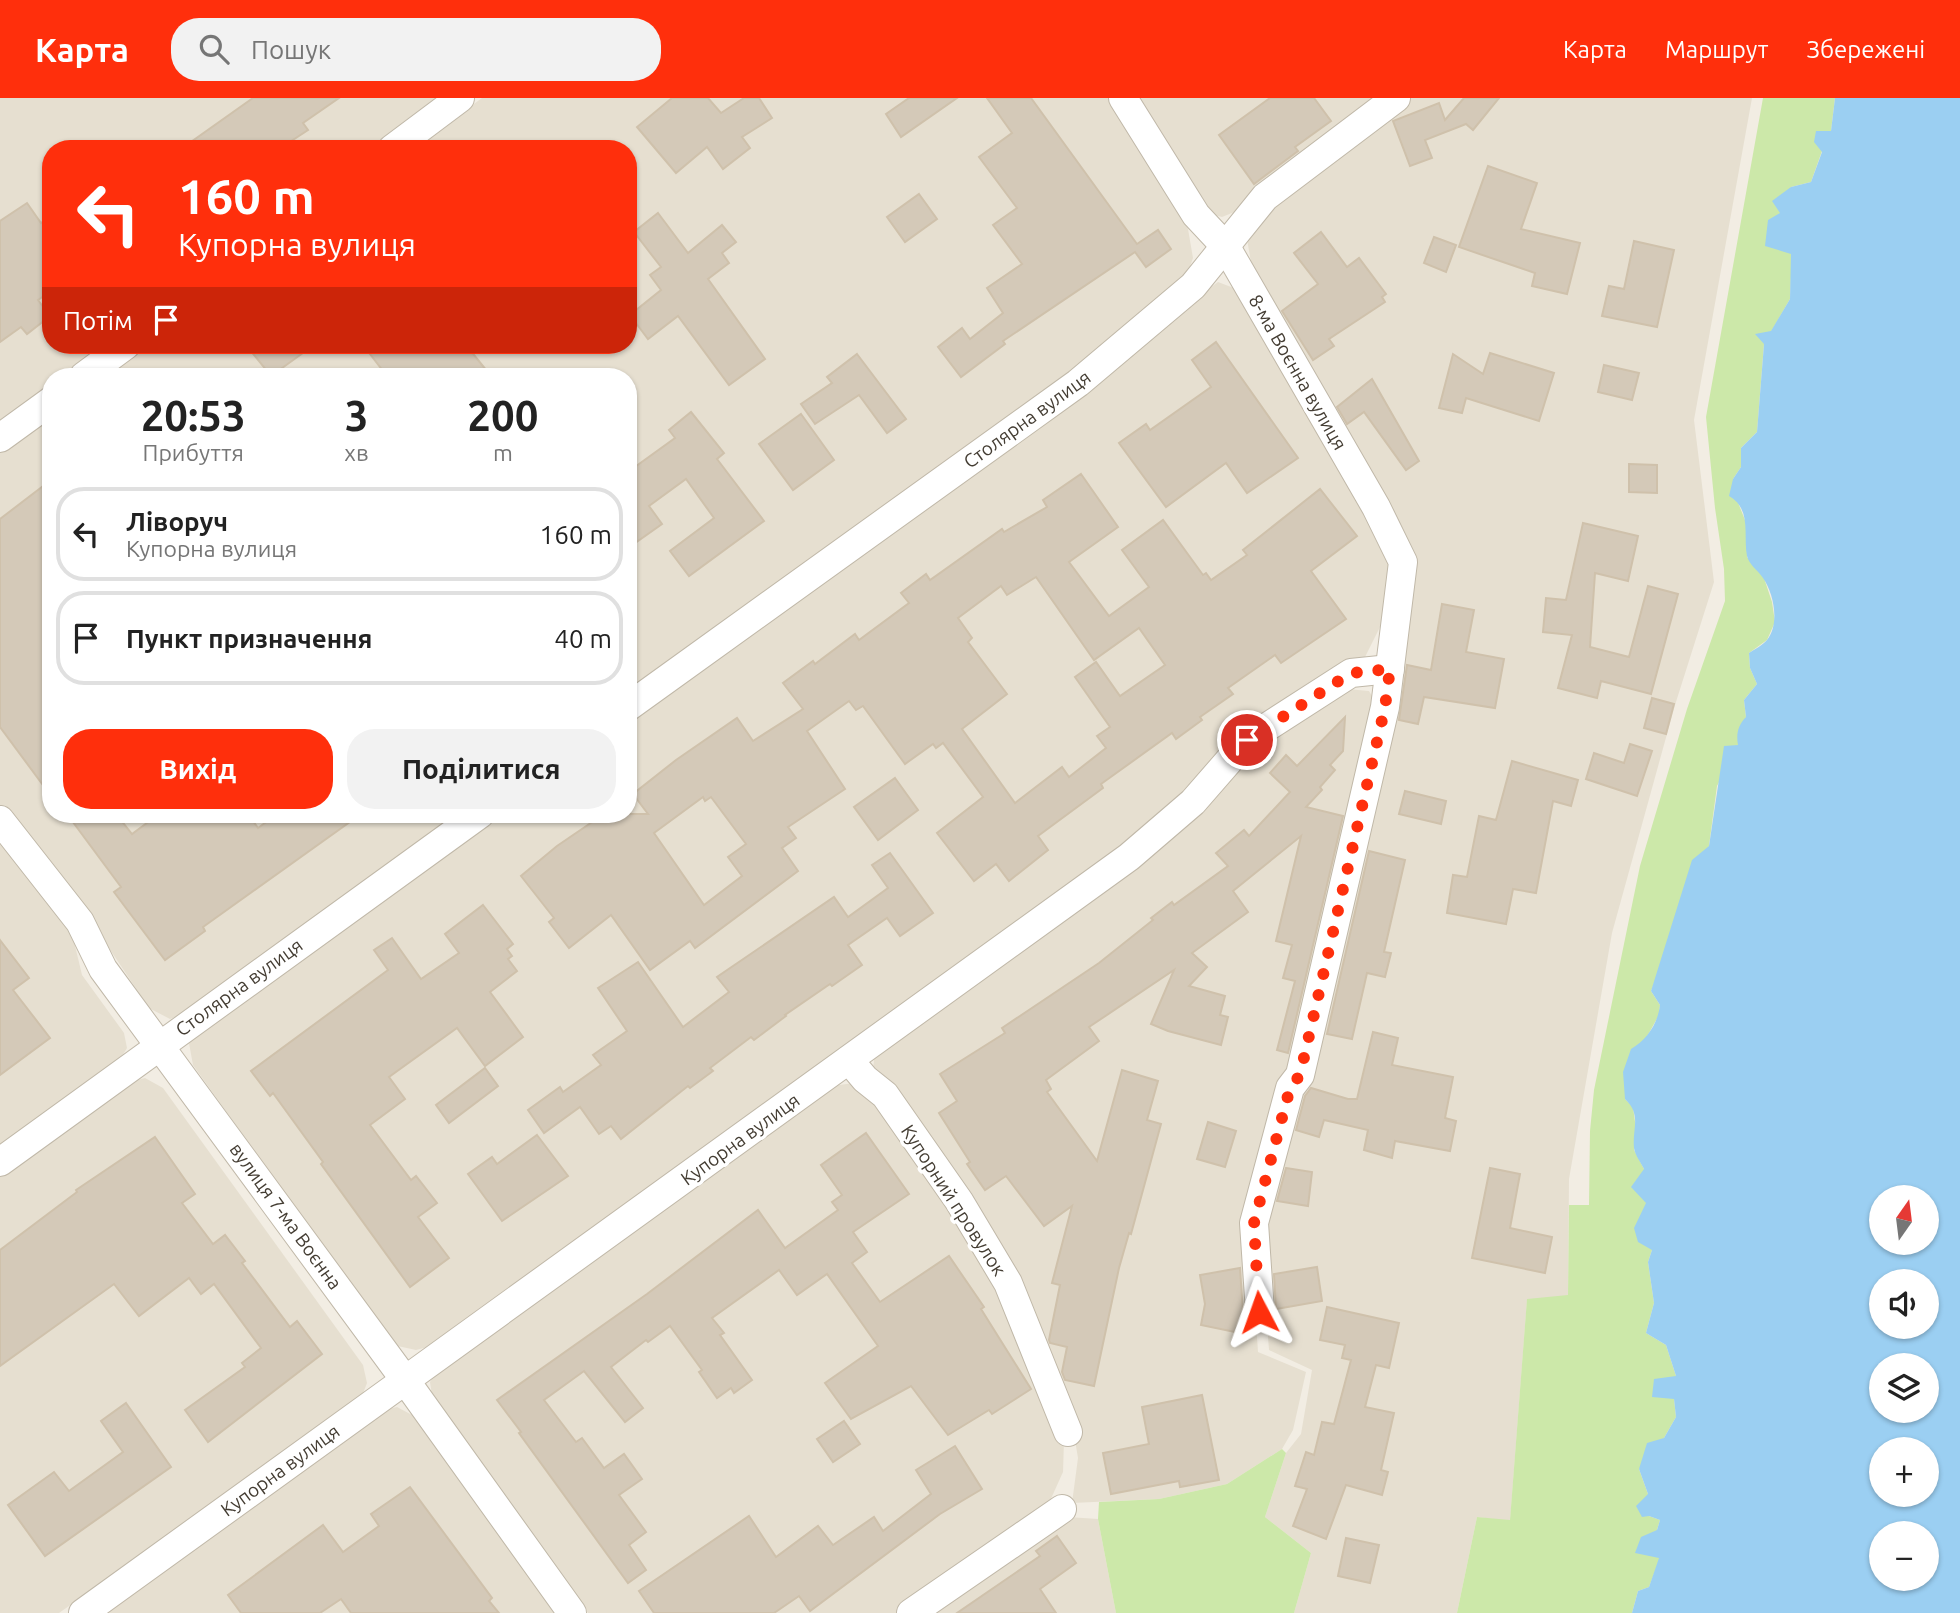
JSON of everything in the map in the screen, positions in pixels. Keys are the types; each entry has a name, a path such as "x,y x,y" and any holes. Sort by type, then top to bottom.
{"street":[{"path":"404,140 460,98"},
{"name":"8-ма Воєнна вулиця","path":"1123,98 1196,215 1226,247 1376,507 1403,562 1385,707 1300,1075 1290,1088 1254,1223 1259,1312"},
{"name":"Столярна вулиця","path":"637,701 1077,383 1194,286 1265,197 1396,98"},
{"path":"95,368 114,354"},
{"path":"0,438 42,408"},
{"name":"Купорна вулиця","path":"83,1613 1129,857 1193,802 1247,740 1351,673 1390,669"},
{"name":"вулиця 7-ма Воєнна","path":"0,820 80,922 103,969 405,1380 572,1613"},
{"name":"Столярна вулиця","path":"0,1162 159,1044 467,823"},
{"name":"Купорний провулок","path":"849,1060 864,1079 885,1095 960,1201 1008,1283 1068,1432"},
{"path":"911,1613 1062,1509"}],"shaded area":[{"path":"0,98 440,98 383,140 42,140 42,354 92,354 72,368 42,368 42,391 0,421"},
{"path":"482,98 1110,98 1188,229 1193,258 1186,277 1069,378 637,689 637,368 112,368 132,354 637,354 637,140 425,140"},
{"path":"1137,98 1384,98 1237,211 1222,217 1211,214"},
{"path":"1406,98 1752,98 1694,420 1714,582 1675,705 1612,933 1569,1179 1568,1296 1527,1300 1510,1521 1477,1517 1457,1613 1294,1613 1311,1553 1265,1517 1286,1453 1301,1434 1312,1370 1269,1350 1260,1229 1415,565 1253,274 1247,239 1267,207"},
{"path":"1218,282 1239,290 1388,553 1391,578 1386,615 1365,657 1240,736 1191,795 435,1345 416,1350 393,1345 193,1065 189,1043 202,1025 483,823 637,823 637,711"},
{"path":"42,420 42,823 450,823 186,1013 170,1019 149,1008 95,927 0,805 0,450"},
{"path":"1347,689 1369,691 1379,708 1295,1077 1249,1215 1258,1352 1306,1372 1293,1430 1282,1449 1227,1484 1159,1499 1072,1503 1078,1458 1073,1428 873,1070 875,1051 1259,746"},
{"path":"0,841 72,933 82,975 124,1033 127,1048 119,1061 0,1149"},
{"path":"145,1078 163,1088 363,1365 367,1383 360,1401 59,1613 0,1613 0,1177 127,1083"},
{"path":"854,1083 878,1098 986,1257 1064,1440 1063,1472 1045,1512 897,1613 588,1613 432,1395 430,1382 438,1370 825,1087"},
{"path":"397,1407 412,1415 555,1613 107,1613 377,1412"},
{"path":"1068,1517 1098,1519 1116,1613 926,1613"}],"green space":[{"path":"1763,98 1835,98 1831,131 1816,131 1822,151 1811,182 1791,187 1780,213 1792,254 1790,299 1764,344 1757,432 1741,448 1741,467 1733,479 1737,500 1747,525 1747,557 1764,578 1775,622 1767,640 1749,653 1750,668 1757,684 1744,700 1746,717 1738,745 1717,786 1709,846 1651,991 1660,1005 1659,1015 1644,1042 1625,1099 1633,1107 1636,1129 1634,1150 1644,1169 1652,1250 1648,1262 1654,1303 1646,1333 1666,1345 1676,1376 1676,1417 1664,1438 1639,1469 1648,1494 1649,1516 1660,1520 1657,1530 1660,1558 1649,1587 1638,1591 1632,1613 1457,1613 1477,1517 1510,1520 1527,1299 1568,1295 1569,1205 1589,1205 1590,1131 1594,1090 1640,866 1687,709 1725,601 1724,569 1706,417"},
{"path":"1282,1449 1286,1453 1265,1517 1311,1553 1294,1613 1116,1613 1098,1519 1099,1502 1159,1499 1227,1484"}],"water":[{"path":"1835,98 1960,98 1960,1613 1632,1613 1638,1591 1649,1587 1659,1558 1635,1553 1641,1537 1657,1530 1660,1520 1649,1516 1642,1517 1636,1506 1648,1494 1639,1469 1647,1443 1664,1438 1676,1417 1674,1399 1652,1397 1654,1379 1676,1376 1666,1345 1646,1333 1654,1303 1648,1262 1652,1250 1638,1242 1634,1228 1646,1203 1631,1187 1644,1169 1634,1148 1635,1117 1625,1099 1623,1072 1631,1049 1647,1036 1657,1018 1660,1005 1651,991 1692,860 1709,846 1724,746 1738,745 1738,730 1746,717 1744,700 1757,684 1750,668 1749,653 1767,640 1773,626 1774,609 1770,592 1747,556 1744,515 1736,501 1729,496 1733,479 1741,467 1741,448 1757,432 1764,344 1755,334 1771,331 1790,299 1791,254 1765,246 1768,220 1780,213 1772,201 1791,187 1811,182 1822,152 1814,142 1816,131 1831,131"}],"building":[{"path":"253,98 339,98 303,123 308,130 293,140 194,140"},
{"path":"672,98 708,98 721,113 744,98 759,98 772,118 742,137 750,148 723,169 707,147 676,173 637,127"},
{"path":"909,98 957,98 901,137 886,114"},
{"path":"987,98 1031,98 1137,244 1158,230 1171,249 1146,267 1135,252 1003,341 1005,344 961,377 938,347 962,328 970,339 1003,313 987,288 1022,264 993,225 1017,208 979,157 1012,133"},
{"path":"1270,98 1314,98 1331,121 1295,147 1298,151 1254,184 1219,135"},
{"path":"1464,98 1499,98 1473,130 1466,124 1425,140 1432,158 1410,166 1393,121 1439,103 1445,120"},
{"path":"1488,166 1537,183 1521,229 1580,243 1567,294 1532,286 1535,273 1459,247"},
{"path":"919,194 937,219 905,242 887,217"},
{"path":"27,203 42,222 42,297 38,300 42,305 42,322 27,334 21,327 0,342 0,221"},
{"path":"658,213 688,253 722,225 736,242 722,253 729,263 708,279 765,359 729,385 678,316 648,339 637,324 637,309 661,290 650,275 661,267 637,236 637,230"},
{"path":"1321,232 1347,267 1359,258 1386,294 1382,297 1385,302 1329,339 1334,346 1313,360 1282,311 1318,284 1294,253"},
{"path":"1434,237 1456,245 1446,272 1424,263"},
{"path":"1634,241 1674,250 1657,327 1602,316 1609,286 1624,289"},
{"path":"1216,342 1298,458 1247,493 1226,463 1166,507 1119,443 1146,424 1150,430 1211,387 1192,360"},
{"path":"1490,353 1554,373 1539,421 1466,398 1462,413 1439,408 1453,354 1483,374"},
{"path":"253,354 302,354 282,368 265,368"},
{"path":"370,354 473,354 485,368 381,368"},
{"path":"857,354 906,419 887,433 859,395 815,424 801,404 832,383 827,377"},
{"path":"1604,365 1639,373 1632,400 1598,392"},
{"path":"1372,379 1419,461 1406,470 1364,412 1347,424 1337,407"},
{"path":"691,412 724,453 717,459 764,521 689,576 670,551 714,518 686,479 649,506 662,524 637,542 637,465 675,438 669,430"},
{"path":"801,414 834,460 793,490 759,444"},
{"path":"1629,464 1657,465 1657,493 1629,492"},
{"path":"1081,474 1118,527 1069,562 1109,616 1149,587 1122,550 1163,520 1203,575 1206,573 1211,580 1247,555 1243,550 1320,489 1357,536 1311,571 1346,619 1281,663 1275,655 1228,688 1233,694 1200,717 1202,720 1176,739 1172,733 1101,784 1103,788 1038,836 1048,850 1009,881 996,864 974,881 937,833 983,797 943,743 936,748 933,744 905,764 863,706 856,710 849,701 807,731 845,789 788,827 796,838 782,848 798,871 695,948 690,941 650,970 611,915 569,948 549,922 554,918 521,876 557,846 591,823 637,823 637,814 648,814 637,799 637,791 737,718 753,741 803,709 783,683 813,661 815,664 855,634 859,640 909,603 901,593 926,574 930,580 1002,529 1004,532 1047,507 1043,500","holes":["1036,577 1094,660 1139,628 1165,665 1120,696 1096,662 1075,677 1110,727 1097,736 1106,748 1069,777 1062,767 1015,803 962,729 1007,694 968,642 972,638 958,618 1001,586 1007,595","703,797 705,801 711,797 746,844 728,857 742,876 704,905 654,833"]},
{"path":"42,487 42,784 0,727 0,519"},
{"path":"1583,523 1638,536 1628,581 1595,573 1590,647 1629,657 1648,586 1678,594 1651,694 1601,681 1597,698 1558,688 1572,635 1543,632 1546,598 1566,600"},
{"path":"1442,604 1474,610 1466,652 1504,659 1495,708 1424,697 1418,724 1399,720 1407,665 1431,670"},
{"path":"1652,698 1674,704 1666,734 1644,728"},
{"path":"1345,717 1343,751 1330,765 1335,770 1320,787 1322,790 1306,807 1343,816 1288,1053 1277,1050 1295,981 1283,978 1292,945 1276,941 1301,836 1233,891 1248,912 1192,953 1207,967 1189,986 1225,996 1220,1015 1228,1017 1221,1045 1151,1024 1174,970 1089,1027 1099,1041 1046,1080 1051,1089 1047,1092 1097,1161 1122,1070 1158,1081 1147,1120 1161,1124 1119,1268 1094,1386 1065,1380 1062,1372 1067,1347 1050,1343 1049,1340 1060,1285 1052,1283 1072,1206 1044,1226 1006,1176 985,1190 967,1164 970,1162 939,1113 957,1101 940,1074 1005,1033 1002,1028 1099,963 1172,902 1174,905 1228,866 1216,853 1244,830 1249,836 1290,792 1270,773 1286,755 1297,766"},
{"path":"1630,744 1652,751 1637,796 1586,779 1594,753 1624,763"},
{"path":"1512,761 1578,780 1571,806 1553,801 1536,893 1513,889 1506,924 1447,913 1453,875 1467,877 1479,816 1496,820"},
{"path":"895,778 918,810 878,840 854,807"},
{"path":"1405,791 1446,801 1441,824 1399,814"},
{"path":"74,823 123,823 132,834 147,823 254,823 258,828 265,823 348,823 203,927 205,931 165,960 114,892 121,887"},
{"path":"1369,851 1405,860 1384,952 1391,953 1385,977 1367,973 1352,1039 1327,1034"},
{"path":"890,853 933,913 900,936 887,918 848,945 862,965 785,1015 754,1040 751,1037 710,1068 713,1071 690,1088 688,1086 621,1139 611,1126 599,1134 580,1107 544,1133 528,1110 560,1087 563,1092 601,1065 593,1055 627,1031 598,988 638,962 683,1027 729,992 717,977 834,897 848,917 888,888 872,865"},
{"path":"483,905 513,944 507,949 512,956 508,959 517,971 490,992 523,1037 485,1066 457,1028 389,1077 405,1099 370,1125 411,1180 416,1176 437,1203 418,1217 449,1258 410,1287 273,1093 270,1096 251,1071 388,970 374,950 392,938 421,979 459,953 445,934"},
{"path":"0,940 29,978 13,990 50,1038 0,1075"},
{"path":"1373,1032 1398,1038 1392,1065 1453,1077 1445,1118 1456,1121 1450,1151 1395,1141 1392,1158 1364,1150 1368,1130 1324,1120 1319,1137 1296,1130 1305,1096 1311,1088 1357,1099"},
{"path":"485,1068 498,1086 449,1123 436,1105"},
{"path":"1208,1122 1236,1131 1225,1167 1197,1159"},
{"path":"866,1133 909,1194 853,1232 867,1252 852,1263 880,1302 949,1256 984,1307 981,1309 1031,1389 992,1414 989,1410 948,1435 911,1386 851,1419 825,1383 878,1346 827,1274 797,1295 779,1270 712,1318 724,1333 720,1335 752,1380 734,1393 731,1388 717,1398 699,1372 702,1370 670,1326 648,1342 646,1340 611,1367 643,1408 625,1422 584,1371 544,1400 576,1442 582,1438 604,1468 624,1454 642,1479 619,1495 646,1532 629,1545 646,1570 628,1583 497,1400 647,1294 758,1210 785,1248 838,1210 832,1202 842,1195 821,1165"},
{"path":"537,1135 568,1176 502,1221 468,1174 492,1157 497,1164"},
{"path":"155,1137 195,1194 182,1203 213,1244 225,1235 245,1261 242,1263 290,1327 297,1321 322,1354 208,1442 185,1410 245,1367 242,1363 261,1348 214,1284 201,1294 189,1278 139,1316 114,1284 0,1366 0,1250 77,1192 76,1190"},
{"path":"1286,1168 1312,1172 1308,1206 1277,1201"},
{"path":"1490,1168 1520,1174 1510,1228 1552,1237 1545,1273 1472,1258"},
{"path":"1317,1267 1322,1301 1276,1309 1274,1274"},
{"path":"1240,1268 1243,1313 1248,1323 1245,1334 1201,1325 1205,1304 1200,1275"},
{"path":"1327,1307 1399,1323 1389,1368 1376,1365 1365,1407 1394,1413 1381,1470 1388,1472 1382,1495 1346,1485 1326,1539 1293,1526 1307,1489 1295,1486 1306,1452 1314,1455 1322,1422 1334,1424 1351,1360 1342,1358 1345,1345 1320,1340"},
{"path":"1202,1395 1219,1480 1180,1487 1179,1481 1111,1494 1103,1453 1149,1444 1142,1407"},
{"path":"126,1403 171,1467 45,1556 8,1505 54,1472 69,1491 123,1452 101,1421"},
{"path":"844,1421 860,1444 833,1462 817,1439"},
{"path":"955,1446 982,1489 940,1514 810,1611 799,1596 774,1613 654,1613 639,1591 749,1516 776,1557 818,1526 833,1545 874,1517 883,1531 931,1494 916,1470"},
{"path":"410,1487 492,1598 489,1601 499,1613 351,1613 341,1599 320,1613 241,1613 228,1595 323,1525 343,1552 379,1526 371,1514"},
{"path":"1057,1536 1076,1563 1040,1589 1056,1613 957,1613 1040,1556 1036,1551"},
{"path":"1346,1538 1379,1545 1370,1583 1338,1576"}],"route":[{"path":"1247,740 1351,673 1390,669 1385,707 1300,1075 1290,1088 1254,1223 1259,1312"}]}
